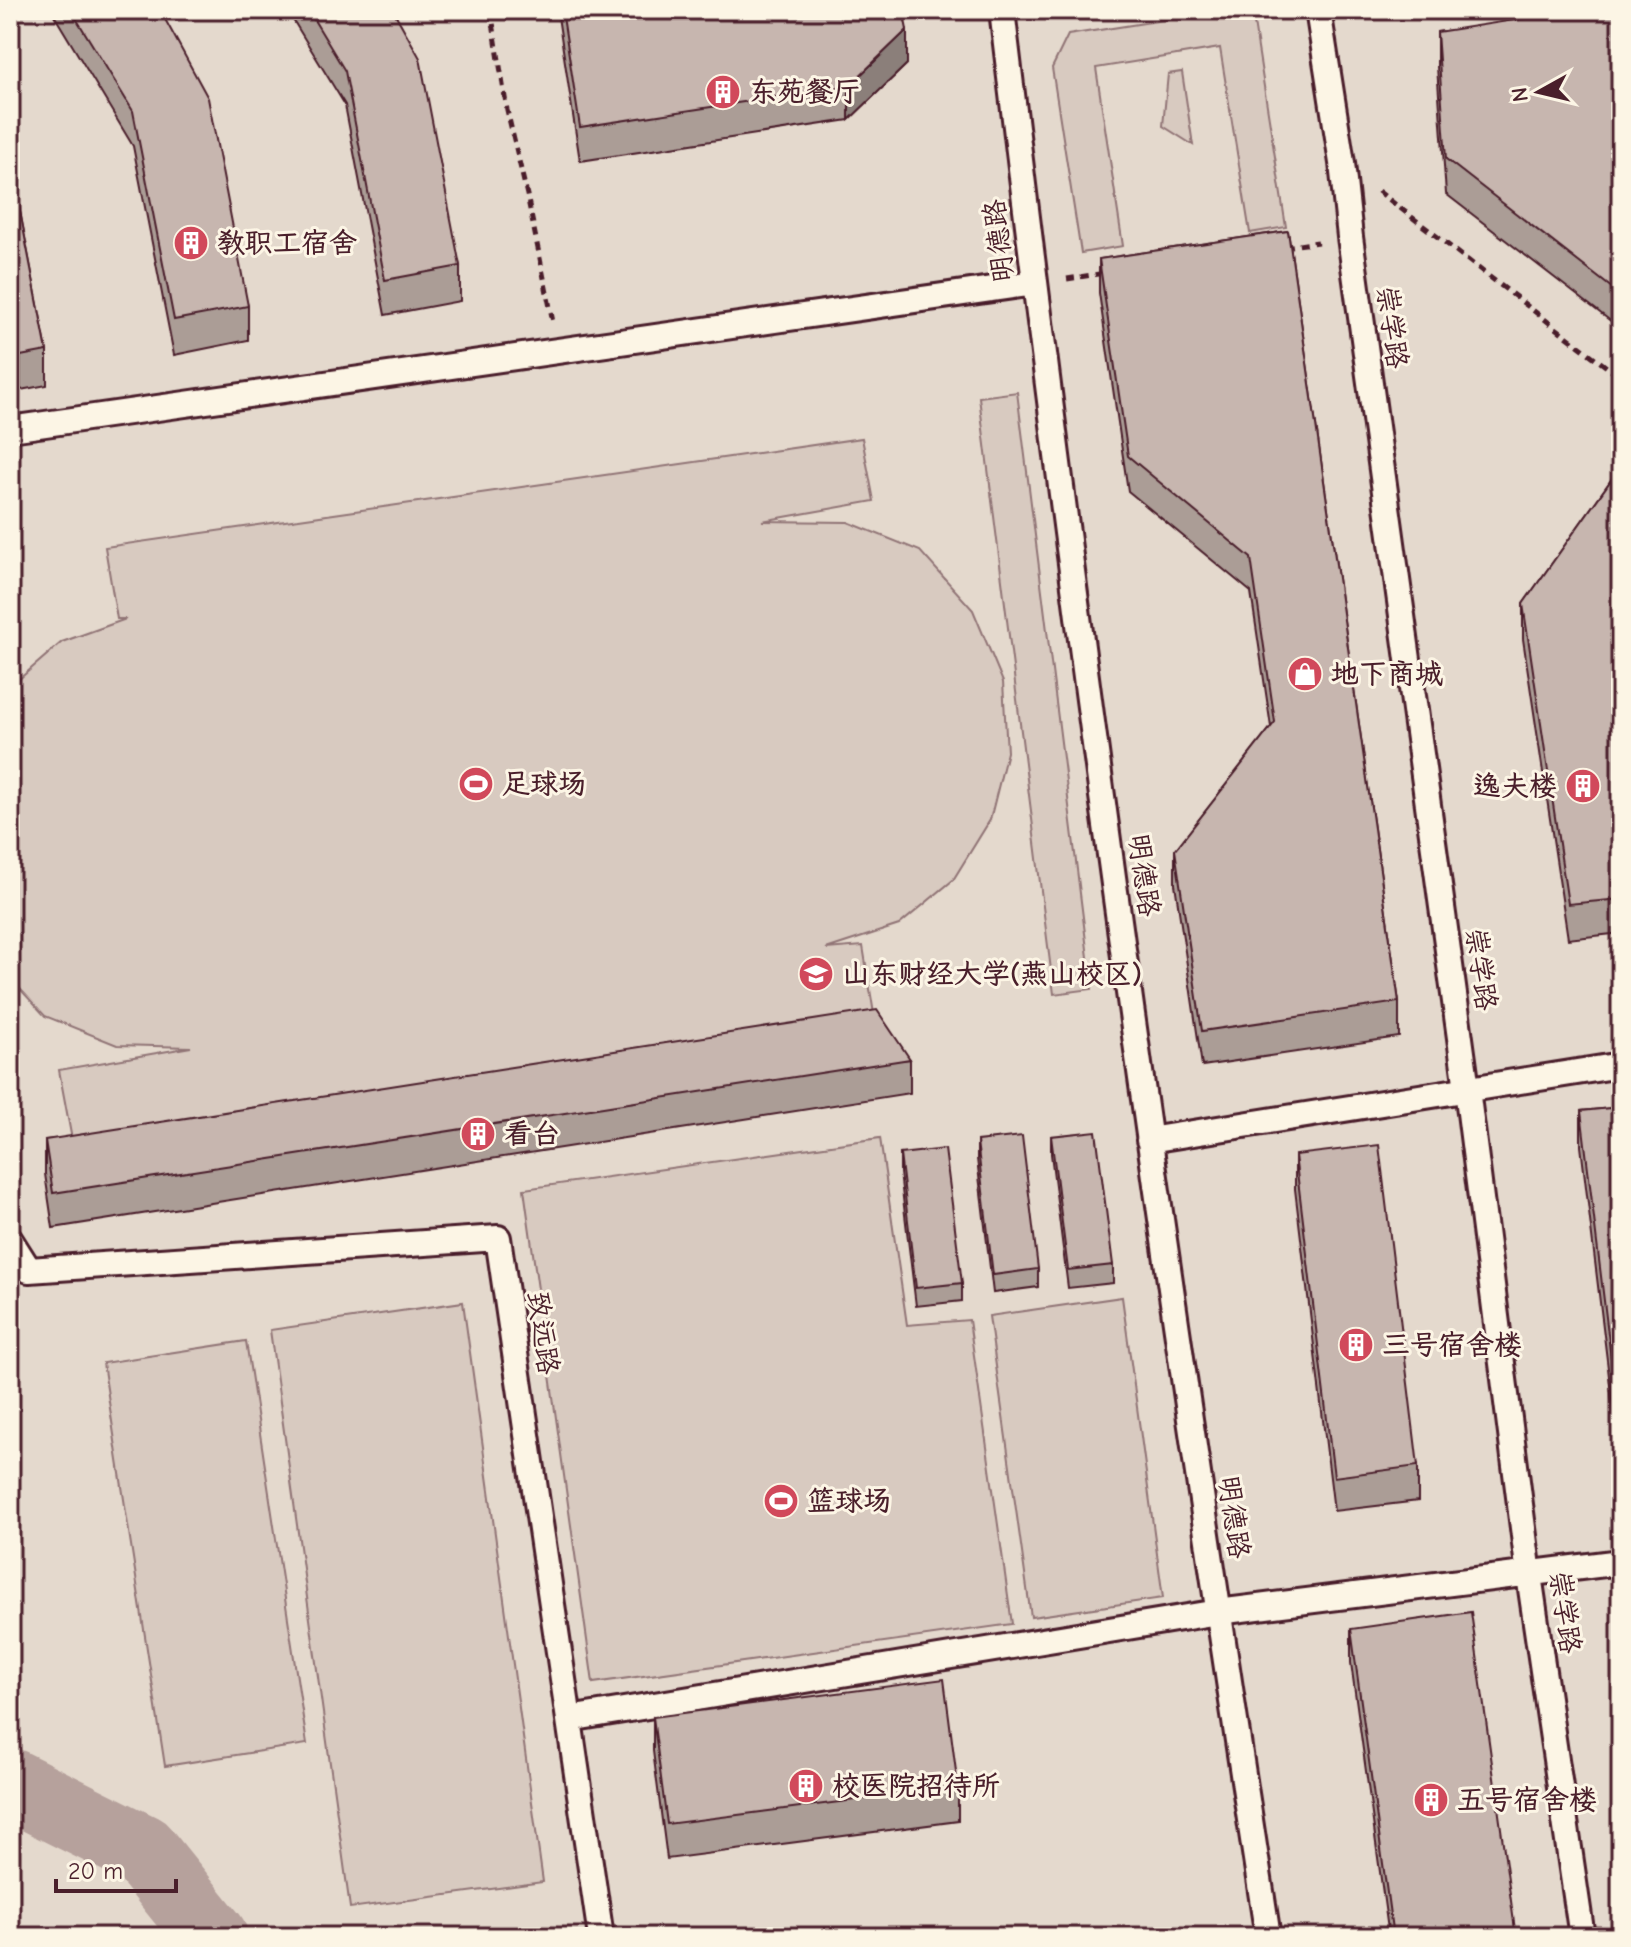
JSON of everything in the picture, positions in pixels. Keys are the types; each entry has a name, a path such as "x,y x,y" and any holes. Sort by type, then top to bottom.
{"lane":[{"name":"崇学路","path":"1318,10 1342,163 1467,1089 1529,1575 1582,1937"},
{"name":"明德路","path":"1008,11 1034,283 1149,1140 1268,1937"},
{"path":"10,429 1034,283"},
{"path":"1149,1140 1621,1065"},
{"name":"致远路","path":"10,1240 29,1270 498,1238 601,1937"},
{"path":"569,1719 1218,1612 1621,1562"}],"path":[{"path":"491,10 507,110 559,350"},
{"path":"1342,163 1621,378"},
{"path":"1271,249 1350,237"},
{"path":"1034,283 1113,272"}],"shaded area":[{"name":"山东财经大学(燕山校区)","path":"10,10 1621,10 1621,1937 10,1937"},
{"path":"1227,10 1252,10 1286,227 1250,233 1220,48 1096,68 1123,246 1081,253 1052,68 1068,35"},
{"path":"1182,72 1193,145 1163,126 1168,74"},
{"path":"1017,392 1092,989 1054,994 979,397"},
{"path":"862,438 874,501 762,521 848,522 920,551 973,610 1003,682 1007,752 990,820 953,880 899,925 826,949 863,946 875,1020 73,1145 59,1070 191,1047 117,1045 45,1016 10,978 10,687 62,642 126,619 117,619 105,547"},
{"name":"篮球场","path":"880,1138 907,1325 969,1320 1012,1624 593,1683 524,1189"},
{"path":"1122,1297 1163,1598 1031,1617 989,1316"},
{"path":"463,1302 543,1882 350,1908 270,1330"},
{"path":"246,1341 307,1744 165,1766 103,1363"}],"building":[{"name":"教职工宿舍","path":"71,10 160,10 208,98 248,306 174,320 133,111"},
{"name":"教职工宿舍","path":"308,10 393,10 420,58 460,266 385,280 345,71"},
{"name":"东苑餐厅","path":"562,10 903,10 907,30 849,86 580,127"},
{"path":"1578,10 1621,10 1621,295 1446,159 1437,32"},
{"path":"10,160 47,351 10,358"},
{"name":"地下商城","path":"1288,231 1399,1002 1202,1031 1175,850 1275,722 1251,558 1128,456 1099,259"},
{"name":"逸夫楼","path":"1621,466 1621,899 1568,904 1523,604"},
{"path":"877,1010 910,1059 53,1193 45,1140"},
{"path":"1621,1107 1621,1433 1620,1433 1581,1111"},
{"path":"1096,1131 1113,1265 1068,1270 1051,1136"},
{"path":"1022,1136 1038,1269 993,1275 977,1141"},
{"name":"三号宿舍楼","path":"1379,1145 1418,1466 1334,1477 1295,1155"},
{"path":"945,1149 962,1283 916,1288 900,1154"},
{"name":"五号宿舍楼","path":"1471,1612 1516,1937 1393,1937 1351,1629"},
{"name":"校医院招待所","path":"944,1679 958,1787 667,1824 653,1717"}],"waterway":[{"path":"10,1784 142,1850 212,1937"}],"place":[{"name":"东苑餐厅","path":"723,92"},
{"name":"教职工宿舍","path":"191,243"},
{"name":"地下商城","path":"1305,674"},
{"name":"足球场","path":"476,784"},
{"name":"逸夫楼","path":"1583,786"},
{"name":"山东财经大学(燕山校区)","path":"816,974"},
{"name":"看台","path":"478,1134"},
{"name":"三号宿舍楼","path":"1356,1345"},
{"name":"篮球场","path":"781,1501"},
{"name":"校医院招待所","path":"806,1786"},
{"name":"五号宿舍楼","path":"1431,1800"}]}
